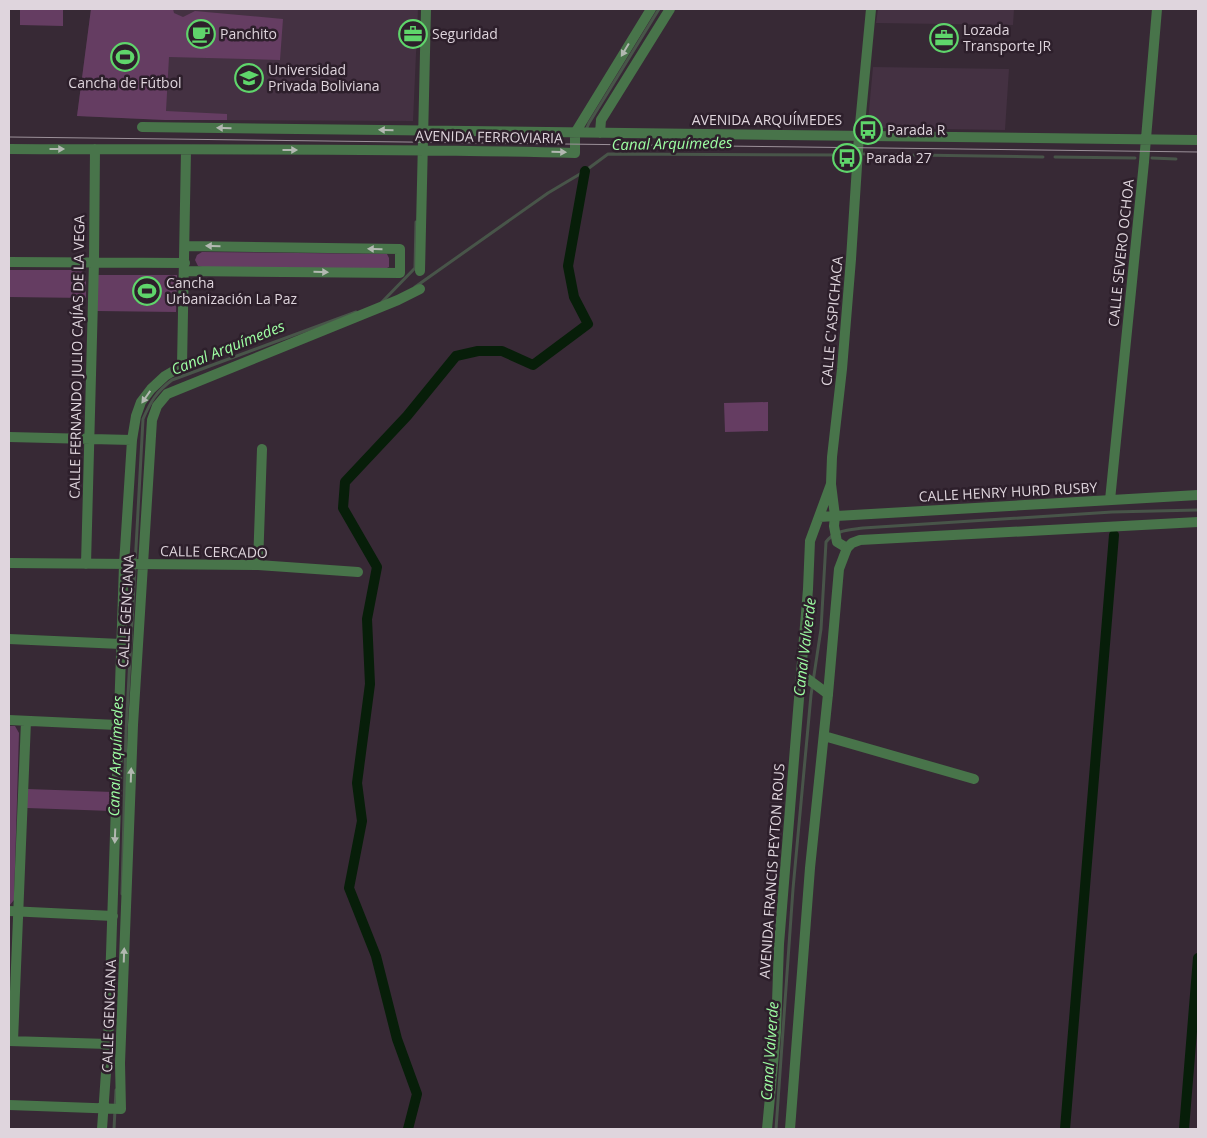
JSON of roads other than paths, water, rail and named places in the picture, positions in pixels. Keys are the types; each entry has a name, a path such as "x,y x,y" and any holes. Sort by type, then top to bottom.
{"street":[{"path":"420,270 426,9"},
{"path":"575,132 651,9"},
{"path":"600,133 601,120 670,9"},
{"name":"CALLE C'ASPICHACA","path":"847,548 837,542 834,526 835,516 831,484 832,457 842,369 858,159 858,135 871,9"},
{"name":"CALLE SEVERO OCHOA","path":"1110,500 1157,9"},
{"name":"AVENIDA FERROVIARIA","path":"9,149 423,149 575,152 575,132 142,127"},
{"name":"AVENIDA ARQUÍMEDES","path":"575,132 1198,140"},
{"name":"CALLE FERNANDO JULIO CAJÍAS DE LA VEGA","path":"86,564 95,149"},
{"path":"185,267 186,150"},
{"path":"9,262 94,262 185,267 400,273 400,250 185,246"},
{"name":"CALLE GENCIANA","path":"102,1129 111,1109 120,1063 133,725 132,440 136,416 141,402 165,376 182,366 185,267"},
{"name":"CALLE GENCIANA","path":"111,1109 108,1044 121,644 152,420 157,406 168,394 398,300 420,288"},
{"path":"9,438 132,440"},
{"path":"258,565 262,449"},
{"name":"CALLE C'ASPICHACA","path":"819,518 831,484"},
{"name":"CALLE HENRY HURD RUSBY","path":"819,518 1198,495"},
{"name":"AVENIDA FRANCIS PEYTON ROUS","path":"767,1129 776,1032 780,935 804,676 810,541 819,518"},
{"path":"790,1129 810,859 824,736 839,569 847,548 852,543 860,540 1198,522"},
{"name":"CALLE CERCADO","path":"9,563 258,565 358,572"},
{"path":"9,639 121,644"},
{"path":"804,676 828,694"},
{"path":"9,720 117,726"},
{"path":"26,721 14,911 11,1041 108,1044"},
{"path":"824,736 974,779"},
{"path":"14,911 113,916"},
{"path":"9,1105 111,1109"}],"waterway":[{"path":"586,130 659,9"},
{"name":"Canal Arquímedes","path":"415,287 548,193 585,171 608,154 850,155"},
{"name":"Canal Arquímedes","path":"864,154 902,155"},
{"name":"Canal Arquímedes","path":"914,155 1043,157"},
{"name":"Canal Arquímedes","path":"1055,157 1135,158"},
{"name":"Canal Arquímedes","path":"1152,158 1176,159"},
{"path":"408,1129 417,1094 397,1039 376,956 349,888 362,821 357,783 370,684 367,619 377,567 343,508 345,482 407,416 456,356 478,351 502,351 533,365 588,324 574,297 568,266 585,171"},
{"path":"382,302 415,268 416,222"},
{"name":"Canal Arquímedes","path":"122,894 126,732 143,419 154,397 172,380 356,312"},
{"name":"Canal Valverde","path":"776,1129 793,889 811,695 821,629 826,542 838,533 863,528 1112,512 1198,510"},
{"path":"1065,1129 1114,535"},
{"path":"1184,1129 1198,958"},
{"name":"Canal Arquímedes","path":"114,1129 116,1090"}],"tram line":[{"path":"9,137 1198,152"}],"place":[{"name":"Panchito","path":"201,34"},
{"name":"Seguridad","path":"413,34"},
{"name":"Lozada Transporte JR","path":"944,38"},
{"name":"Cancha de Fútbol","path":"125,57"},
{"name":"Universidad Privada Boliviana","path":"249,78"},
{"name":"Parada R","path":"868,130"},
{"name":"Parada 27","path":"847,158"},
{"name":"Cancha Urbanización La Paz","path":"147,291"}]}
